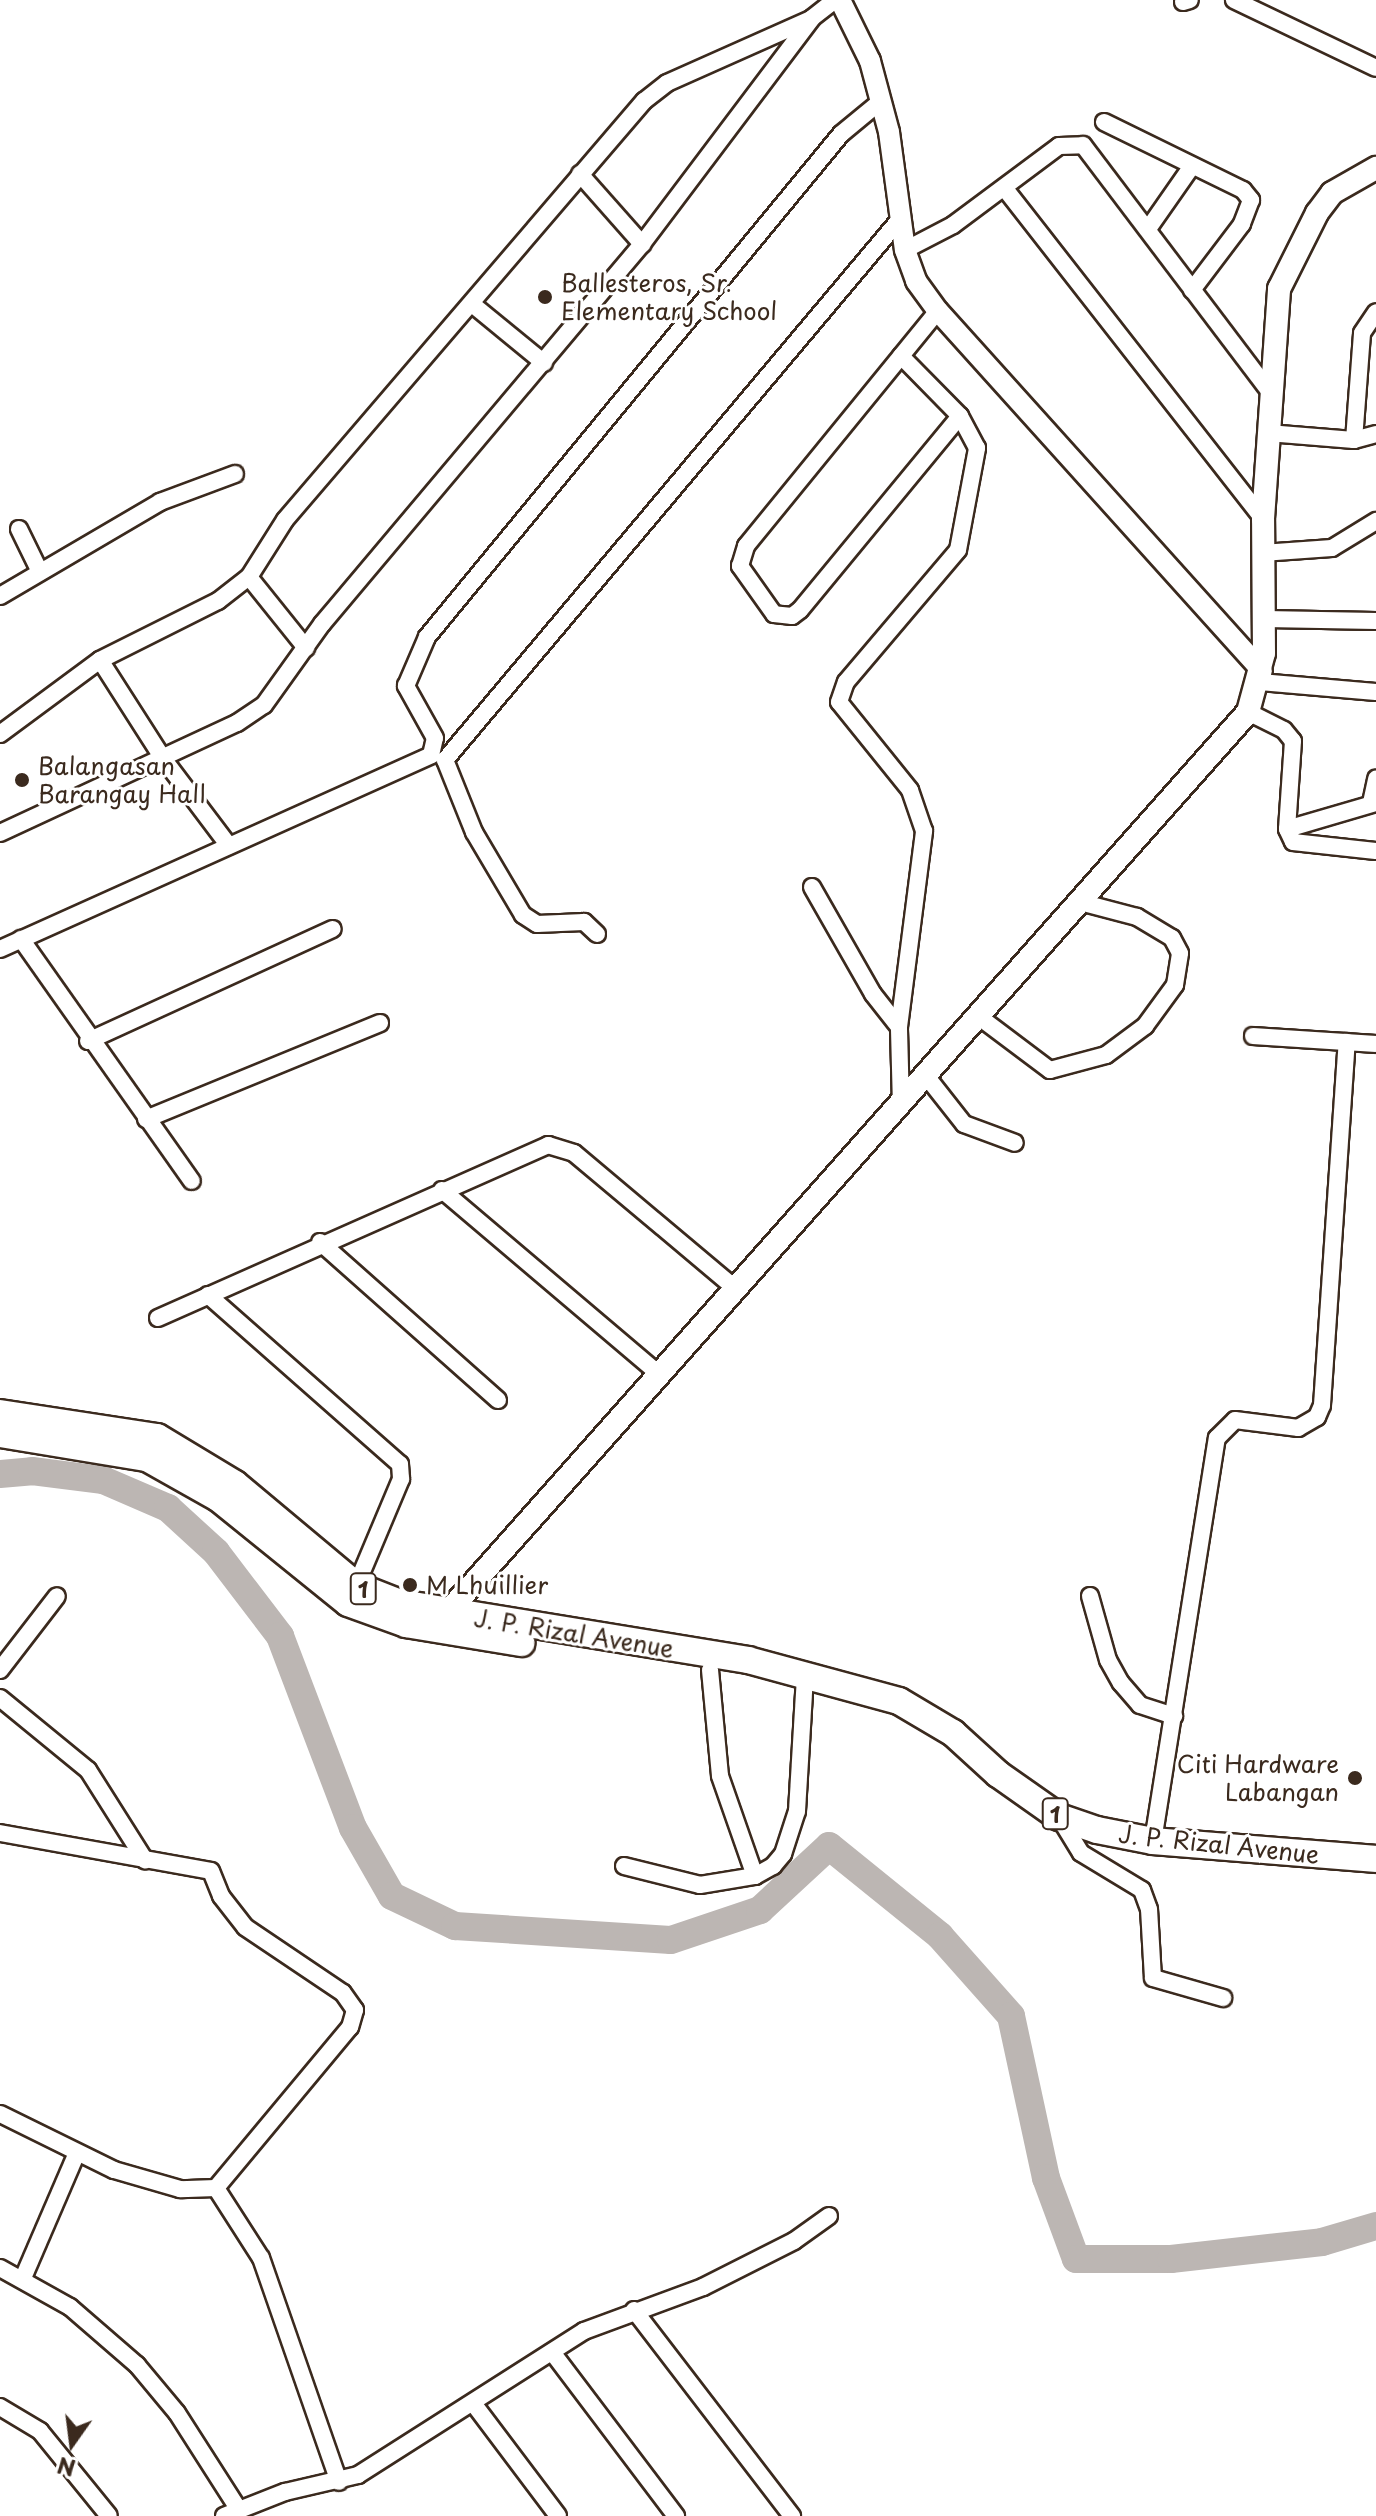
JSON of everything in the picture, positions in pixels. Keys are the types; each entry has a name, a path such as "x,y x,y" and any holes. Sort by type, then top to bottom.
{"main road":[{"path":"440,1621 901,1108 978,1016 1248,712 1261,676 1265,619 1262,553 1269,391 1286,268 1332,193 1376,168"},
{"name":"J. P. Rizal Avenue","path":"0,1413 157,1437 235,1484 352,1595"},
{"name":"J. P. Rizal Avenue","path":"0,1434 108,1449 178,1472 352,1595 440,1621 710,1670 770,1669"},
{"name":"J. P. Rizal Avenue","path":"440,1621 748,1660 770,1669 851,1686 925,1714 1059,1817 1153,1841 1376,1859"}],"street":[{"path":"0,734 100,660 218,601 249,577 285,520 644,101 667,83 812,18 838,0 870,61 881,101 905,250 916,281 938,311 1261,676 1376,692"},
{"path":"1234,0 1376,68"},
{"path":"0,833 255,712 642,244 812,18"},
{"path":"597,934 584,922 537,924 523,915 474,832 438,757 435,738 406,686 427,637 841,134 881,101"},
{"path":"1104,122 1243,190 1251,206 1192,290"},
{"path":"905,250 1006,190 1059,146 1073,142 1091,152 1269,391"},
{"path":"1148,229 1192,166"},
{"path":"580,174 642,244"},
{"path":"1006,190 1263,519"},
{"path":"0,949 438,757 900,219"},
{"path":"472,304 544,363"},
{"path":"938,311 746,546 744,574 774,614 792,616 800,610 960,416"},
{"path":"1354,440 1362,333 1376,312"},
{"path":"901,356 960,416 977,448 958,550 846,682 839,702 910,790 924,831 899,1027 901,1108"},
{"path":"1268,433 1354,440 1376,434"},
{"path":"0,596 39,570 160,502 235,474"},
{"path":"1262,553 1332,548 1376,521"},
{"path":"19,529 39,570"},
{"path":"249,577 306,648"},
{"path":"1265,619 1376,621"},
{"path":"100,660 162,757 229,846"},
{"path":"1248,712 1284,730 1293,741 1287,829 1300,845 1376,851"},
{"path":"1287,829 1373,803 1376,779"},
{"path":"812,887 873,994 899,1027"},
{"path":"978,1016 1050,1070 1106,1055 1145,1026 1175,985 1180,953 1172,938 1137,917 1080,902"},
{"path":"88,1041 333,929"},
{"path":"21,939 88,1041 192,1181"},
{"path":"146,1119 380,1023"},
{"path":"1253,1036 1376,1044"},
{"path":"1153,1841 1197,1550 1220,1430 1245,1420 1298,1428 1317,1417 1322,1405 1347,1042"},
{"path":"927,1077 964,1124 1015,1143"},
{"path":"158,1318 526,1150 558,1146 574,1153 736,1289"},
{"path":"442,1190 660,1375"},
{"path":"320,1242 498,1400"},
{"path":"208,1295 400,1464 401,1479 352,1595"},
{"path":"0,1670 57,1596"},
{"path":"1090,1596 1108,1660 1121,1683 1140,1705 1174,1716"},
{"path":"710,1670 720,1776 755,1876"},
{"path":"624,1866 700,1885 755,1876 773,1866 791,1836 801,1781 805,1676"},
{"path":"0,1698 88,1770 145,1860"},
{"path":"1059,1817 1081,1853 1142,1890 1149,1909 1155,1980 1223,1998"},
{"path":"0,1833 145,1860 191,1863 211,1871 221,1896 245,1927 343,1993 355,2010 350,2027 216,2188 180,2189 76,2155 0,2114"},
{"path":"23,2278 76,2155"},
{"path":"216,2188 261,2258 339,2482"},
{"path":"0,2268 23,2278 70,2307 137,2365 177,2413 231,2512 358,2475 552,2352 634,2310 703,2287 794,2241 829,2216"},
{"path":"634,2310 792,2516"},
{"path":"552,2352 676,2516"},
{"path":"473,2403 558,2516"},
{"path":"0,2407 40,2431 109,2516"}],"waterway":[{"path":"0,1474 32,1471 103,1480 168,1508 216,1552 280,1636 353,1828 392,1896 455,1926 671,1940 760,1910 829,1846 940,1936 1011,2016 1046,2178 1076,2259 1171,2259 1322,2242 1376,2226"}],"place":[{"name":"Ballesteros, Sr. Elementary School","path":"545,297"},
{"name":"Balangasan Barangay Hall","path":"22,780"},
{"name":"M Lhuillier","path":"410,1585"},
{"name":"Citi Hardware Labangan","path":"1355,1778"}]}
